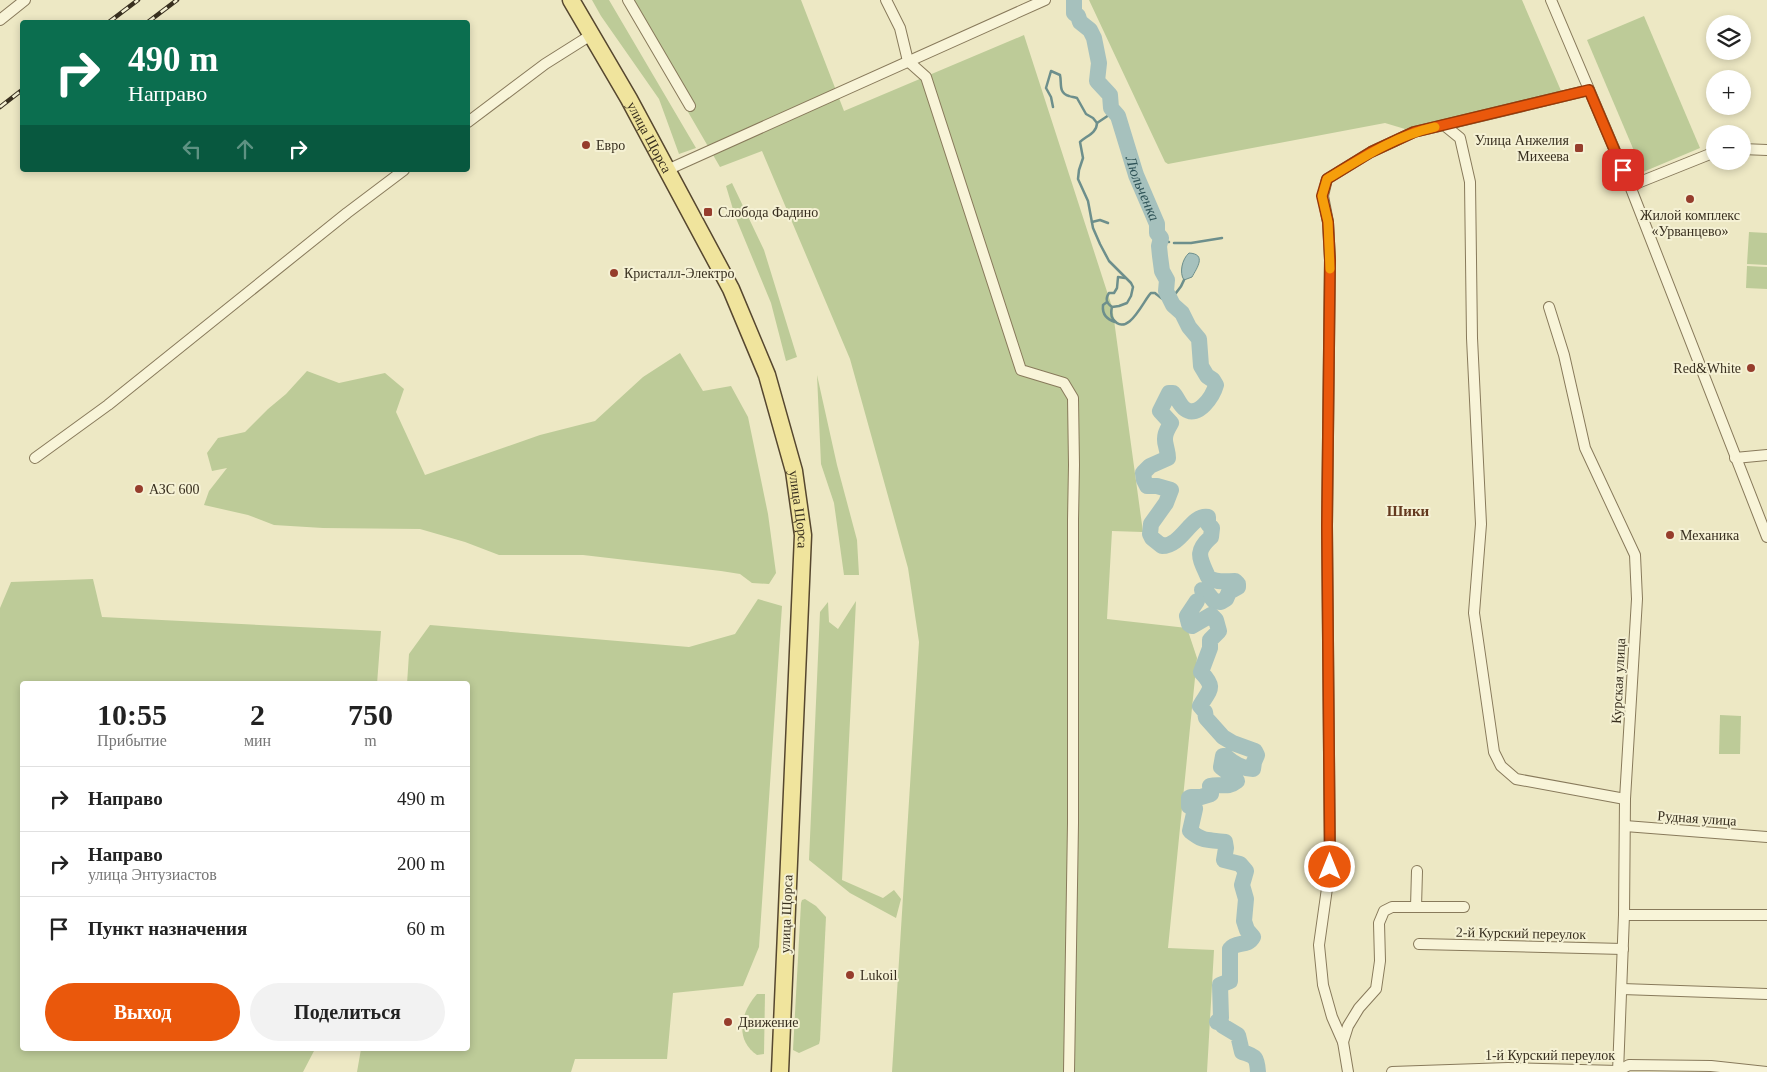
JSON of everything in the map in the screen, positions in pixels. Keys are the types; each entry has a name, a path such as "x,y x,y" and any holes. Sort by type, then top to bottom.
{"main road":[{"name":"улица Щорса","path":"571,0 629,99 731,289 766,375 794,471 803,535 780,1072"}],"street":[{"path":"0,20 25,0"},
{"path":"628,0 690,106"},
{"path":"886,0 900,28 908,61 926,77 1021,370 1064,383 1073,398 1073,823 1069,1072"},
{"path":"667,170 1045,0"},
{"path":"1551,0 1630,186 1767,537"},
{"path":"470,120 545,64 591,35"},
{"path":"1348,1072 1343,1042 1332,1017 1322,985 1319,945 1330,867 1327,526 1330,260 1328,222 1322,196 1327,179 1371,152 1414,132 1589,90"},
{"path":"1444,125 1460,138 1470,182 1472,338 1481,524 1474,613 1494,752 1502,766 1516,779 1625,799"},
{"path":"1751,149 1767,150"},
{"path":"1630,186 1706,156"},
{"path":"35,458 108,405 347,213 401,172"},
{"name":"Курская улица","path":"1549,307 1564,355 1585,448 1616,511 1634,555 1637,599 1625,799 1624,915 1618,1071"},
{"path":"1735,458 1767,455"},
{"name":"Рудная улица","path":"1625,826 1767,837"},
{"path":"1416,907 1417,871"},
{"path":"1343,1042 1348,1026 1359,1008 1376,989 1380,961 1379,923 1384,911 1392,907 1464,907"},
{"path":"1624,915 1767,916"},
{"name":"2-й Курский переулок","path":"1419,944 1623,949"},
{"path":"1622,989 1767,994"},
{"name":"1-й Курский переулок","path":"1392,1072 1508,1068 1618,1071 1629,1065 1710,1066 1767,1072"}],"green space":[{"path":"592,0 609,0 696,148 679,154 659,99 601,16"},
{"path":"623,0 801,0 844,111 1024,35 1112,307 1114,320 1143,532 1112,531 1107,619 1187,628 1197,658 1168,948 1214,950 1207,1072 892,1072 919,642 908,568 850,359 762,151 720,167"},
{"path":"1089,0 1522,0 1562,93 1464,118 1405,129 1385,123 1168,164 1165,162"},
{"path":"1644,16 1700,148 1643,172 1587,40"},
{"path":"732,183 764,250 797,357 786,361 771,303 735,216 726,186"},
{"path":"1749,232 1767,233 1767,265 1747,264"},
{"path":"1747,266 1767,267 1767,289 1746,288"},
{"path":"680,353 703,391 731,386 748,417 768,514 776,573 769,584 752,583 740,574 721,571 583,555 499,555 465,542 420,529 323,528 274,525 248,515 204,505 209,491 227,468 212,471 207,453 218,438 245,432 286,394 307,371 339,383 385,373 404,389 396,412 425,475 540,435 595,421 643,377"},
{"path":"817,375 837,465 857,540 859,575 844,575 834,503 821,464"},
{"path":"93,579 102,617 381,631 377,681 20,681 20,1051 314,1051 303,1072 0,1072 0,608 11,582"},
{"path":"758,599 782,606 759,947 743,986 673,993 667,1059 575,1059 571,1072 357,1072 361,1051 470,1051 470,681 407,681 409,654 430,625 689,647 735,634"},
{"path":"856,601 842,880 883,898 894,890 901,899 896,918 850,893 809,860 820,612 828,602 829,622 838,629"},
{"path":"1720,715 1741,716 1740,754 1719,754"},
{"path":"805,899 816,906 826,917 820,1040 819,1044 799,1053 793,1050 801,903"},
{"path":"757,994 765,994 764,1054 757,1055 745,1041 742,1025 747,1009"}],"water":[{"path":"1189,253 1198,256 1199,262 1192,277 1184,280 1182,277 1182,266"}],"waterway":[{"name":"Люльченка","path":"1074,0 1074,13 1078,16 1080,22 1090,30 1094,38 1099,63 1097,81 1110,95 1111,108 1118,116 1136,175 1157,224 1157,233 1161,238 1159,246 1162,271 1167,280 1166,291 1173,305 1182,313 1189,327 1199,339 1201,366 1216,385 1212,395 1204,405 1195,411 1185,409 1173,393 1169,393 1160,411 1171,423 1165,436 1168,458 1150,466 1143,473 1147,486 1157,486 1171,490 1166,503 1151,524 1150,534 1162,546 1169,545 1175,541 1196,520 1208,517 1208,524 1212,528 1211,537 1200,551 1201,560 1208,577 1214,580 1235,581 1238,587 1229,592 1226,599 1221,602 1214,601 1205,590 1202,590"},
{"path":"1053,107 1051,97 1046,88 1051,71 1060,75 1063,93 1077,98 1086,114 1097,123 1109,115 1116,114"},
{"path":"1097,123 1093,132 1080,142 1083,158 1078,179 1088,201 1093,228 1100,244 1109,261 1133,287 1127,303 1112,307 1112,318 1119,324 1130,321 1151,293 1155,293 1164,300 1171,301 1184,280"},
{"path":"1092,222 1100,220 1108,223"},
{"path":"1174,243 1191,243 1222,238"},
{"path":"1161,241 1169,242"},
{"path":"1112,307 1108,304 1108,295 1109,293 1114,293 1117,288 1118,277 1125,278"},
{"path":"1107,302 1103,305 1104,314 1115,322"},
{"name":"Люльченка","path":"1197,601 1187,616 1189,624 1192,626 1211,615 1216,620 1219,631 1210,640 1210,648 1201,672 1209,682 1210,689 1200,706 1205,712 1206,718 1223,737 1255,751 1257,755 1253,769 1241,767 1223,756 1221,767 1237,781 1230,785 1210,786 1211,794 1189,798 1189,806 1195,809 1190,831 1203,839 1225,842 1224,860 1240,864 1246,871 1242,885 1246,899 1244,921 1247,930 1253,937 1248,942 1235,945 1230,949 1230,981 1220,985 1221,1018 1217,1022 1238,1035 1242,1052 1255,1058 1258,1072"}],"railway":[{"path":"112,20 138,0"},
{"path":"151,20 177,0"},
{"path":"0,107 20,92"}],"slow traffic":[{"path":"1330,269 1328,222 1322,196 1327,179 1371,152 1414,132 1435,127"}],"place":[{"name":"Евро","path":"586,145"},
{"name":"Улица Анжелия Михеева","path":"1579,148"},
{"name":"Жилой комплекс «Урванцево»","path":"1690,199"},
{"name":"Слобода Фадино","path":"708,212"},
{"name":"Кристалл-Электро","path":"614,273"},
{"name":"Red&White","path":"1751,368"},
{"name":"АЗС 600","path":"139,489"},
{"name":"Механика","path":"1670,535"},
{"name":"Lukoil","path":"850,975"},
{"name":"Движение","path":"728,1022"}],"district":[{"name":"Шики","path":"1408,511"}],"route":[{"path":"1330,867 1327,526 1330,260 1328,222 1322,196 1327,179 1371,152 1414,132 1589,90 1623,170"}]}
